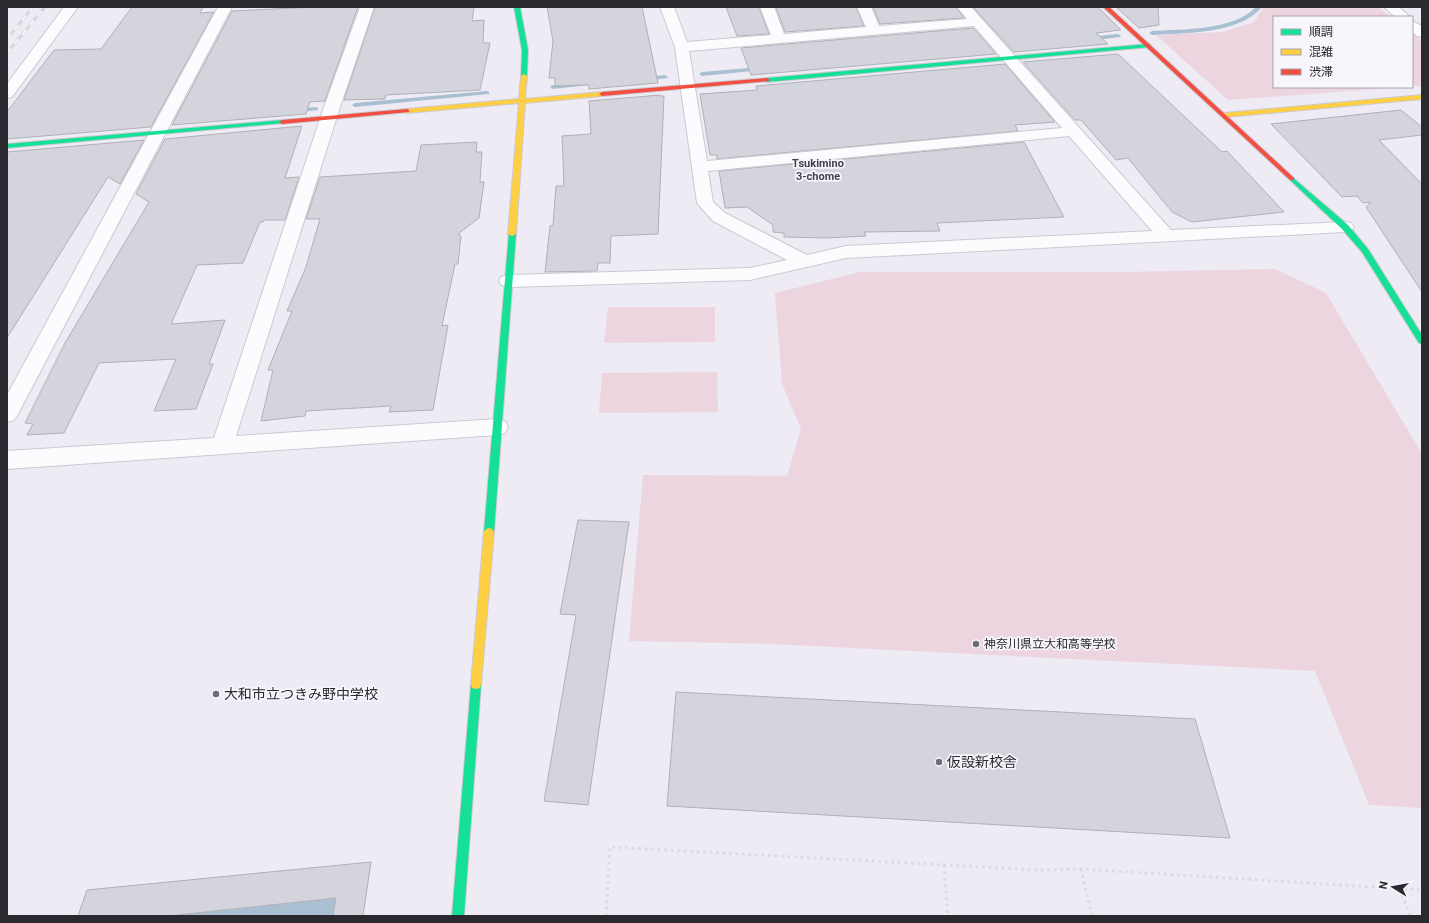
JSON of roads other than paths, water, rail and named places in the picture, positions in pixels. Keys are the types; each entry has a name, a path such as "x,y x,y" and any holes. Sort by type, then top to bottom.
{"street":[{"path":"7,94 71,7"},
{"path":"7,414 225,7"},
{"path":"222,445 367,7"},
{"path":"458,916 523,101 525,50 517,7"},
{"path":"667,7 682,47 705,203 712,212 719,217 804,261"},
{"path":"767,7 779,38"},
{"path":"864,7 874,30"},
{"path":"964,7 1166,236"},
{"path":"1106,7 1226,115 1345,227 1365,252 1422,341"},
{"path":"1391,7 1402,16"},
{"path":"682,47 977,22"},
{"path":"1413,25 1422,33"},
{"path":"7,146 1148,46"},
{"path":"1226,115 1422,97"},
{"path":"699,168 1074,131"},
{"path":"508,281 750,274 846,252 1345,227"},
{"path":"7,460 497,427"}],"water":[{"path":"336,898 333,916 168,916"}],"waterway":[{"path":"1152,33 1194,30 1226,25 1252,15 1259,7"},
{"path":"1088,39 1118,36"},
{"path":"702,74 761,69"},
{"path":"645,79 665,77"},
{"path":"553,87 587,84"},
{"path":"355,105 487,93"},
{"path":"294,111 316,109"}],"railway":[{"path":"7,39 33,7"},
{"path":"7,53 45,7"}],"place":[{"name":"神奈川県立大和高等学校","path":"976,644"},
{"name":"大和市立つきみ野中学校","path":"216,694"},
{"name":"仮設新校舎","path":"939,762"}],"district":[{"name":"Tsukimino 3-chome","path":"818,169"}]}
